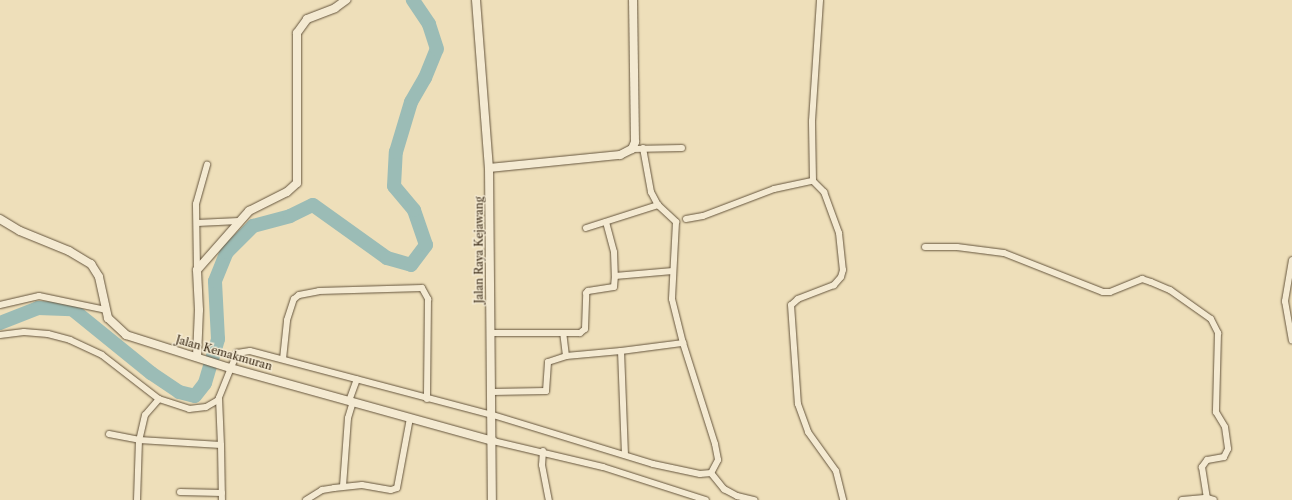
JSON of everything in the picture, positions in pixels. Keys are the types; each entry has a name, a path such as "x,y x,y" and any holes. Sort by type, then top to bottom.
{"street":[{"path":"197,270 249,211 287,192 297,183 297,33 307,19 335,8 346,0"},
{"name":"Jalan Raya Kejawang","path":"476,0 489,168 490,333 493,417 492,500"},
{"path":"632,149 634,142 633,0"},
{"path":"820,0 812,121 813,181 824,192 832,210 839,233 843,270 839,282 791,303 798,404 808,432 836,471 843,500"},
{"path":"643,148 648,181 658,205 676,222 672,299 683,343 715,444 718,460 711,473"},
{"path":"489,168 620,155 632,149 682,148"},
{"path":"196,357 199,310 196,204 207,165"},
{"path":"686,219 703,216 754,195 813,181"},
{"path":"586,228 658,205"},
{"name":"Jalan Kemakmuran","path":"0,219 20,231 70,251 91,264 96,270 106,310 113,324 126,335 230,368 493,440"},
{"path":"197,223 239,221"},
{"path":"490,333 563,333 584,331 586,292 614,287 614,252 606,222"},
{"path":"924,247 957,247 1004,253 1103,292 1142,279 1170,290 1211,319 1218,333 1216,412 1225,427 1228,449 1224,456 1207,460 1202,467 1207,498"},
{"path":"1292,260 1285,301 1292,340"},
{"path":"615,276 673,271"},
{"path":"283,359 287,320 294,299 299,295 319,291 422,288 428,299 427,399"},
{"path":"0,305 39,296 106,310"},
{"path":"0,335 24,332 48,334 70,340 102,355 158,399 189,409 212,405 219,398"},
{"path":"563,333 566,356"},
{"path":"492,392 546,391 548,362 566,356 622,351 683,343"},
{"path":"222,500 219,398 237,353 243,350 283,359 356,381 493,417 625,455 700,474 711,473"},
{"path":"622,351 625,455"},
{"path":"343,486 348,418 356,381"},
{"path":"137,500 139,440 145,415 158,399"},
{"path":"306,500 322,490 343,486 397,488 410,418"},
{"path":"109,434 139,440 221,445"},
{"path":"493,440 543,451 626,474 706,500"},
{"path":"543,451 542,465 548,500"},
{"path":"711,473 724,489 735,497 755,500"},
{"path":"180,492 222,493"},
{"path":"1182,500 1207,498 1214,500"}],"waterway":[{"path":"0,323 38,308 72,309 151,373 179,392 195,396 205,383 218,339 215,281 227,252 253,226 290,216 313,205 387,258 411,265 426,245 414,210 394,186 396,152 411,102 425,78 437,49 429,24 413,0"}]}
